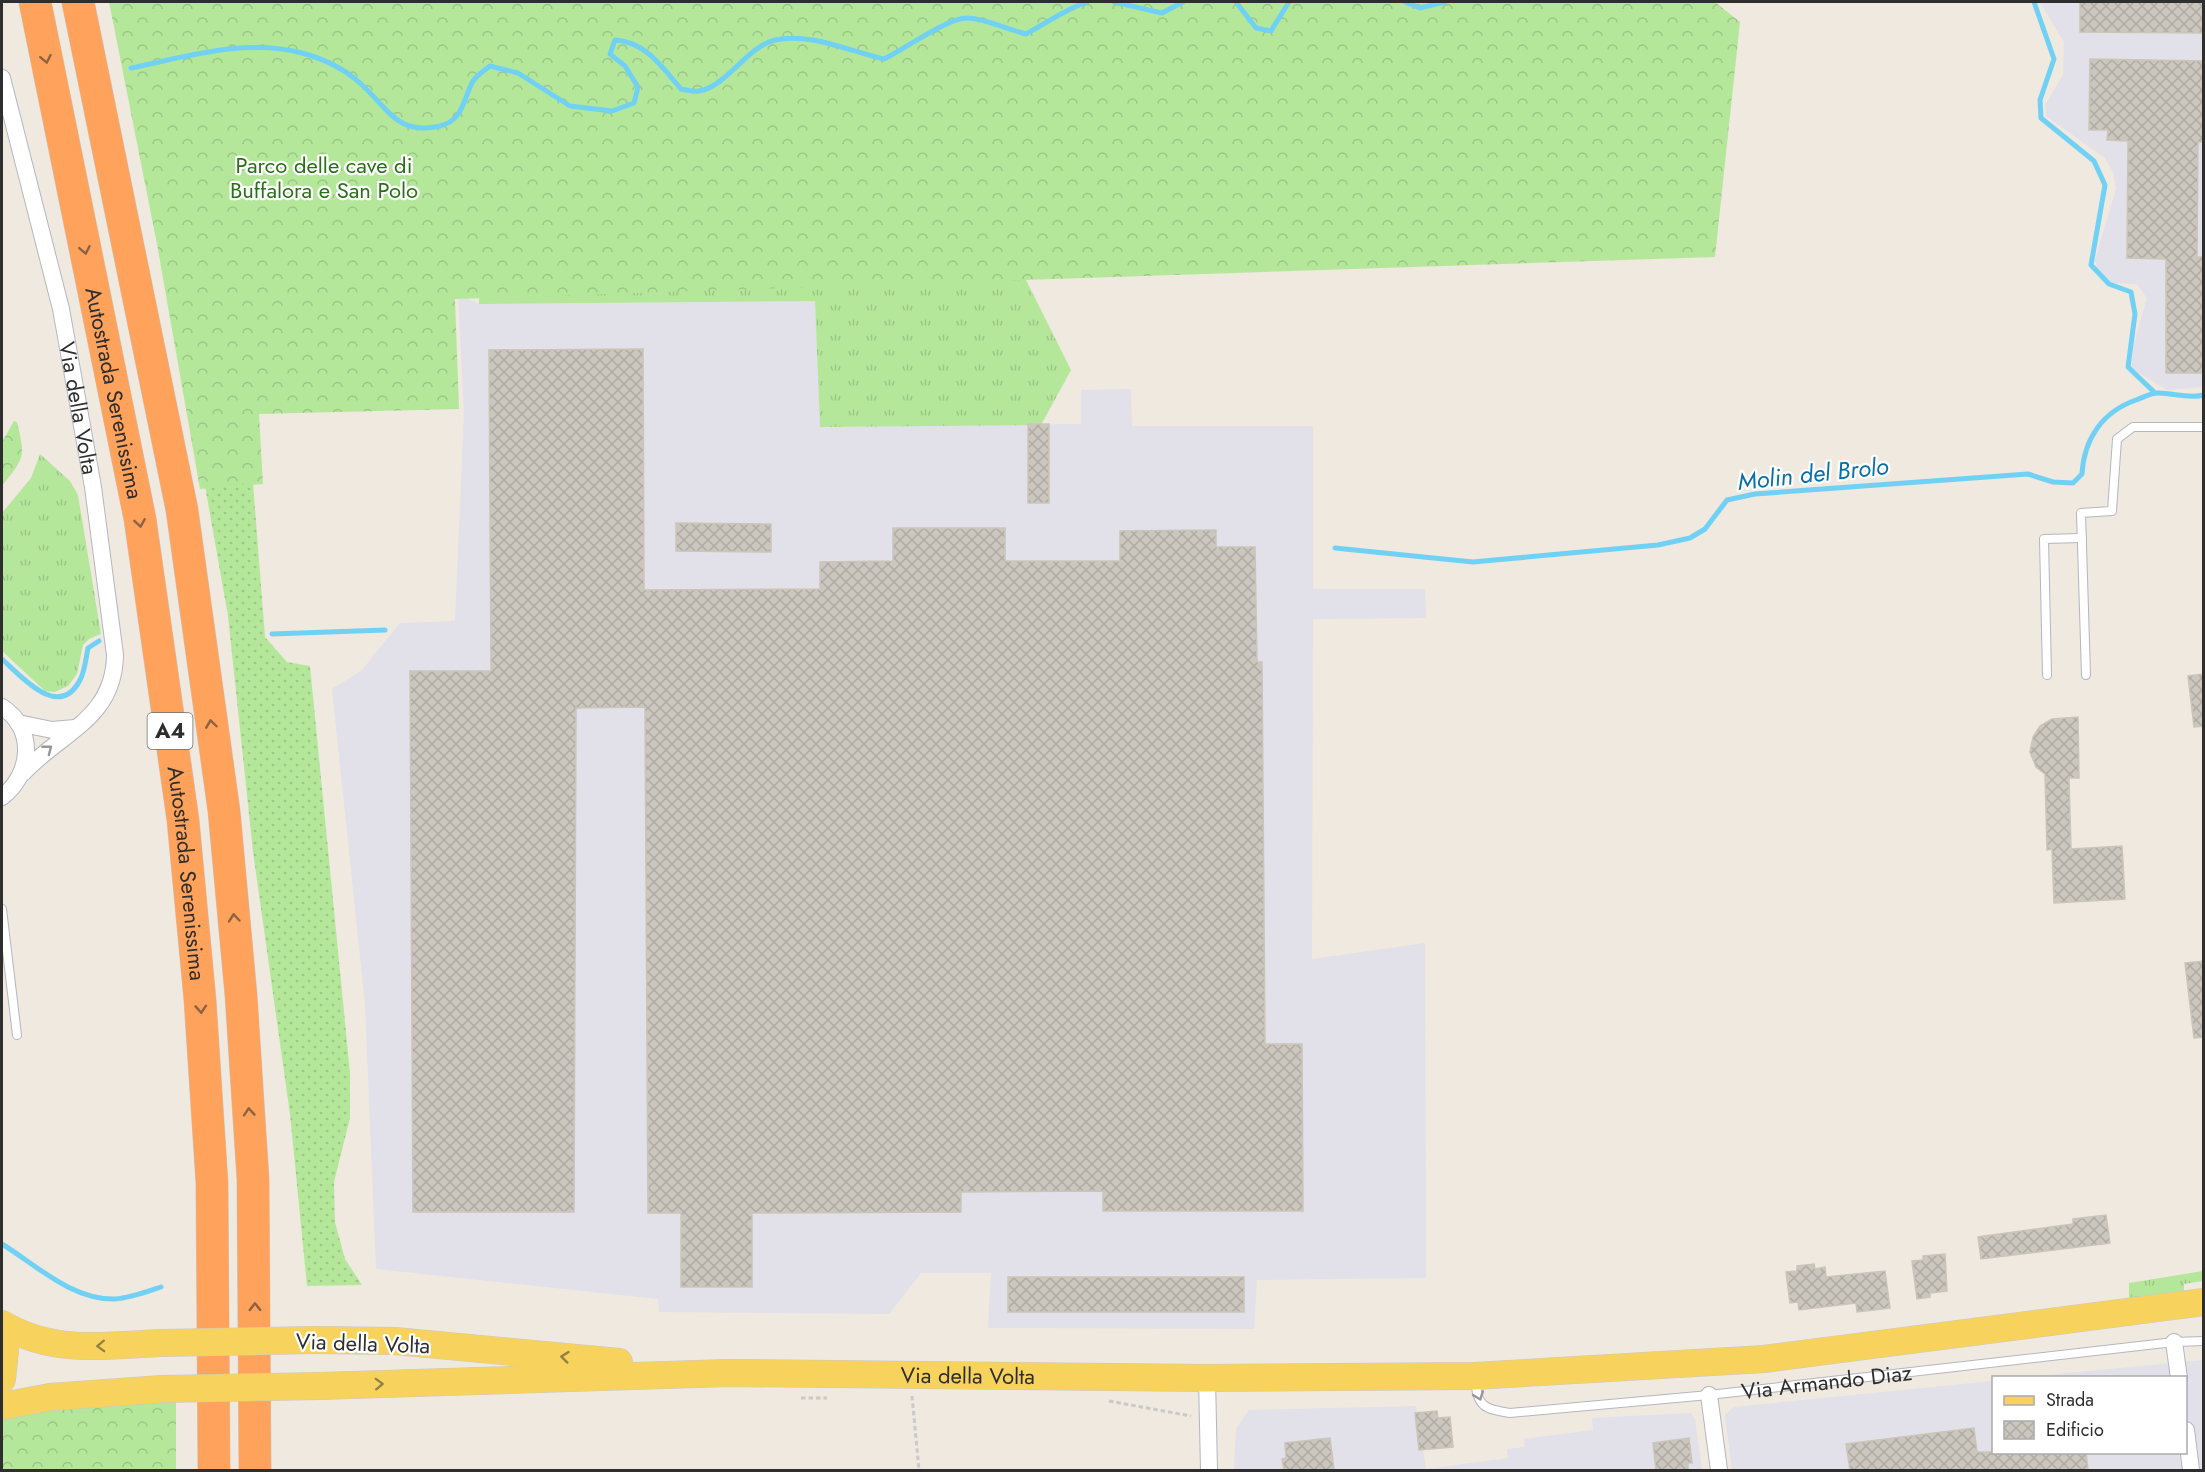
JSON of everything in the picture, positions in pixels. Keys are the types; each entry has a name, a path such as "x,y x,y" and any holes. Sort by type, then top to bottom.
{"highway":[{"name":"Autostrada Serenissima","path":"35,2 140,519 183,820 200,1000 212,1183 214,1470"},
{"name":"Autostrada Serenissima","path":"78,2 182,510 224,811 241,995 253,1179 255,1470"}],"main road":[{"name":"Via Armando Diaz","path":"1382,1377 1474,1376 1764,1359 2204,1302"},
{"name":"Via della Volta","path":"2,1324 27,1336 73,1347 314,1340 395,1341 728,1373"},
{"path":"2,1334 5,1351 2,1379"},
{"name":"Via della Volta","path":"2,1406 50,1397 162,1389 728,1373 1207,1378 1382,1377"}],"street":[{"name":"Via della Volta","path":"2,78 61,309 93,487 115,656 112,683 99,708 50,746 2,798"},
{"path":"2,707 18,723 26,748 23,773"},
{"path":"18,723 52,730 76,728"},
{"path":"2174,1342 2179,1376"},
{"path":"1207,1378 1209,1470"},
{"path":"1709,1395 1719,1470"},
{"path":"2187,1438 2191,1470"}],"lane":[{"path":"2086,675 2081,513 2112,511 2116,439 2133,427 2204,427"},
{"path":"2048,675 2044,539 2082,538"},
{"path":"2,909 17,1035"},
{"name":"Via Armando Diaz","path":"1474,1376 1476,1395 1481,1405 1491,1410 1510,1413 1709,1395 2174,1342 2204,1341"}],"path":[{"path":"910,1376 919,1470"}],"shaded area":[{"path":"2040,2 2203,2 2203,387 2167,390 2131,368 2134,343 2147,298 2137,284 2113,283 2100,278 2095,260 2116,189 2113,172 2105,158 2046,116 2045,105 2063,75 2064,42"},
{"path":"458,294 479,304 815,301 820,427 1081,424 1081,390 1131,389 1132,426 1313,426 1313,589 1425,589 1426,618 1313,619 1312,959 1425,943 1426,1278 1257,1280 1254,1329 988,1328 991,1273 921,1273 889,1314 659,1312 658,1299 376,1269 365,1004 332,689 361,671 400,623 455,621 464,413"},
{"path":"2203,1360 2203,1470 1732,1470 1725,1415 1734,1407 1992,1381 1992,1454 2187,1454 2187,1376 2038,1376"},
{"path":"1416,1406 1426,1469 1508,1458 1507,1449 1525,1447 1524,1439 1593,1430 1592,1418 1691,1413 1695,1419 1702,1470 1234,1470 1236,1429 1249,1410"}],"green space":[{"name":"Parco delle cave di Buffalora e San Polo","path":"109,2 1715,2 1740,22 1715,257 455,299 459,409 259,414 263,484 200,489 157,244"},
{"path":"480,266 1020,268 1071,370 1041,425 820,427 815,301 479,304"},
{"path":"14,421 17,422 22,443 21,457 2,486 2,442"},
{"path":"40,454 70,481 78,495 101,634 89,639 83,645 77,674 68,686 55,692 45,691 2,651 2,513 31,478"},
{"path":"253,483 265,637 287,662 310,666 350,1073 350,1118 334,1182 335,1222 345,1259 362,1285 307,1286 290,1114 253,852 228,616 205,486"},
{"path":"2203,1271 2203,1281 2184,1284 2184,1291 2180,1296 2136,1302 2129,1297 2129,1283"},
{"path":"176,1400 176,1470 2,1470 2,1417 30,1407"}],"building":[{"path":"2080,2 2204,2 2204,33 2080,32"},
{"path":"2090,59 2204,61 2204,142 2198,142 2197,257 2204,257 2204,373 2166,373 2166,259 2127,258 2128,141 2107,140 2108,130 2089,130"},
{"path":"643,349 644,590 820,589 820,562 893,561 893,528 1005,528 1005,561 1120,561 1120,531 1216,530 1216,547 1255,547 1257,662 1262,662 1265,1044 1302,1044 1303,1211 1103,1211 1103,1191 961,1192 961,1212 752,1213 752,1287 681,1287 681,1213 648,1213 645,707 576,708 574,1212 413,1212 410,671 491,671 489,350"},
{"path":"1028,424 1049,424 1049,503 1028,503"},
{"path":"676,523 771,524 771,552 676,551"},
{"path":"2204,674 2204,726 2194,727 2188,676"},
{"path":"2078,717 2079,778 2069,778 2071,849 2122,846 2125,899 2054,903 2052,849 2047,850 2045,774 2036,767 2030,752 2033,737 2040,726 2052,719"},
{"path":"2204,961 2204,1037 2194,1038 2185,963"},
{"path":"2106,1215 2110,1243 1981,1259 1978,1237 2073,1224 2073,1219"},
{"path":"1945,1254 1947,1291 1930,1293 1930,1297 1917,1299 1912,1261 1923,1260 1923,1256"},
{"path":"1814,1264 1815,1269 1825,1267 1826,1277 1885,1271 1890,1308 1857,1312 1856,1303 1799,1310 1798,1302 1790,1303 1786,1272 1797,1271 1797,1266"},
{"path":"1008,1277 1244,1277 1244,1312 1008,1312"},
{"path":"1437,1411 1438,1418 1450,1417 1453,1447 1419,1450 1415,1413"},
{"path":"1974,1428 1977,1452 2086,1454 2088,1470 1850,1470 1846,1444"},
{"path":"1330,1438 1334,1470 1284,1470 1282,1459 1286,1458 1285,1443"},
{"path":"1689,1438 1692,1463 1688,1463 1688,1470 1656,1470 1653,1443"}],"waterway":[{"path":"131,68 194,54 237,48 259,47 302,53 341,69 361,84 394,118 413,127 425,128 440,126 454,119 462,108 473,81 490,66 518,73 570,106 612,111 634,103 638,87 625,66 610,54 615,40 636,45 660,64 681,89 697,91 709,88 728,75 756,50 775,40 788,38 816,41 884,59 937,28 959,19 981,20 1026,34 1064,12 1087,2"},
{"path":"1114,2 1162,13 1183,2"},
{"path":"1236,2 1256,28 1271,31 1289,2"},
{"path":"1405,2 1420,8 1445,2"},
{"path":"2034,2 2054,59 2040,100 2041,118 2094,161 2105,185 2091,265 2109,284 2131,292 2135,314 2128,367 2155,393"},
{"name":"Molin del Brolo","path":"1335,548 1473,562 1658,545 1690,538 1705,529 1727,500 1755,494 2028,474 2053,482 2073,483 2082,474 2086,449 2097,428 2104,419 2124,405 2155,393 2204,395"},
{"name":"Molin del Brolo","path":"272,634 385,630"},
{"name":"Molin del Brolo","path":"2,659 40,691 51,696 62,696 71,692 80,680 88,648 99,641"},
{"path":"2,1244 55,1280 84,1294 115,1299 161,1287"}]}
